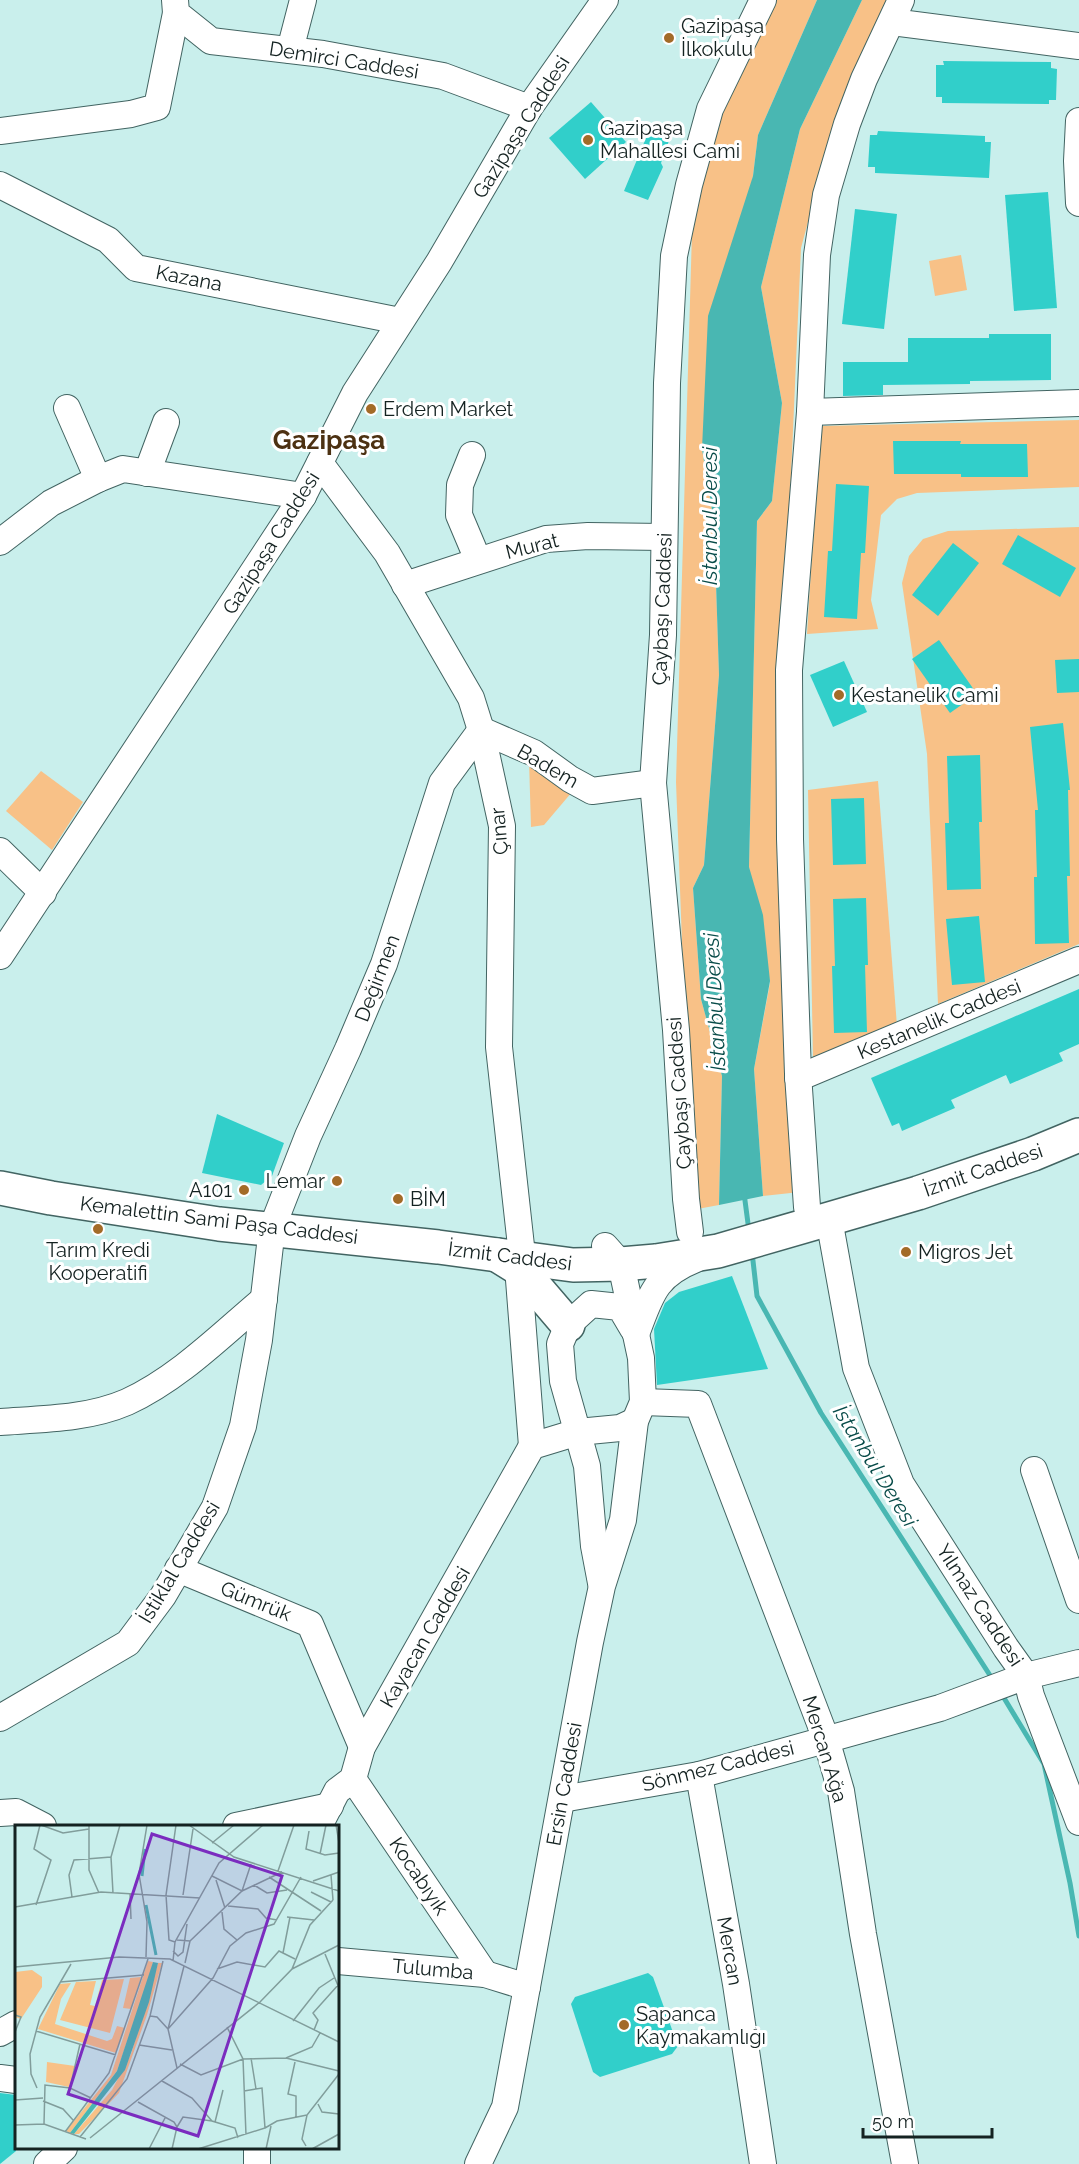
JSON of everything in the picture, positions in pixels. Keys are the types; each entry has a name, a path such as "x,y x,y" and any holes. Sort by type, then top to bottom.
{"main road":[{"name":"İzmit Caddesi","path":"801,1218 1026,1136 1079,1114"},
{"name":"İzmit Caddesi","path":"438,1247 511,1256 594,1255 656,1261 707,1237 801,1218 960,1179 1033,1154 1079,1135"},
{"name":"Kemalettin Sami Paşa Caddesi","path":"0,1188 208,1222 438,1247"},
{"path":"568,1325 565,1301 572,1285 594,1255"},
{"path":"511,1256 568,1325"}],"street":[{"path":"290,50 303,0"},
{"name":"Gazipaşa Caddesi","path":"0,956 303,496 355,393 439,262 529,108 605,0"},
{"name":"Çaybaşı Caddesi","path":"707,1237 686,1199 676,1030 653,783 663,635 667,383 674,256 689,185 710,109 763,0"},
{"path":"0,131 131,114 157,106 175,7"},
{"name":"Demirci Caddesi","path":"175,7 211,40 323,54 444,76 529,108"},
{"path":"897,11 1079,46"},
{"name":"Yılmaz Caddesi","path":"897,11 864,79 847,124 826,195 817,255 810,412 789,670 790,839 801,1218 901,1484 1006,1648 1019,1679 1031,1696 1079,1822"},
{"path":"1079,121 1077,161 1079,203"},
{"name":"Kazana","path":"0,185 108,240 136,268 400,321"},
{"path":"810,412 1079,403"},
{"path":"67,408 98,479"},
{"path":"147,473 166,422"},
{"path":"471,455 460,485 459,515 478,560"},
{"name":"Çınar","path":"320,463 387,553 471,698 481,730 502,826 499,1047 511,1256"},
{"path":"0,542 51,503 123,469 303,496"},
{"name":"Murat","path":"405,585 546,539 588,536 664,537"},
{"name":"Badem","path":"481,730 534,753 570,779 592,791 653,783"},
{"name":"Değirmen","path":"272,1228 308,1136 384,964 442,783 481,730"},
{"path":"0,851 43,893"},
{"name":"Kestanelik Caddesi","path":"798,1078 1079,960"},
{"name":"İstiklal Caddesi","path":"0,1718 128,1642 163,1596 215,1507 243,1426 259,1340 272,1228"},
{"path":"636,1334 654,1288 707,1237"},
{"path":"511,1256 532,1446 578,1432 620,1428 639,1411 640,1358 636,1334 594,1255"},
{"path":"0,1422 61,1418 126,1402 185,1366 264,1299"},
{"path":"602,1586 594,1546 587,1467 563,1382 560,1344 568,1325 591,1304 620,1307 636,1334"},
{"name":"Mercan Ağa","path":"639,1411 698,1404 826,1739 841,1791 863,1934 905,2164"},
{"name":"Ersin Caddesi","path":"478,2164 505,2107 602,1586 623,1520 639,1411"},
{"name":"Kayacan Caddesi","path":"325,1816 337,1791 353,1779 362,1747 532,1446"},
{"path":"1034,1470 1079,1600"},
{"name":"Gümrük","path":"178,1569 310,1624 362,1747"},
{"name":"Sönmez Caddesi","path":"562,1799 699,1775 940,1708 1019,1679 1079,1663"},
{"name":"Mercan","path":"699,1775 736,1984 764,2164"},
{"name":"Kocabıyık","path":"353,1779 485,1974"},
{"path":"0,1813 16,1812 39,1825"},
{"path":"252,1825 325,1816"},
{"name":"Tulumba","path":"339,1961 485,1974 527,1987"},
{"path":"0,2033 15,2025"},
{"path":"0,2078 15,2080"},
{"path":"47,2164 63,2149"}],"shaded area":[{"path":"759,0 817,0 758,135 753,176 702,449 714,522 719,675 704,865 693,888 701,999 722,1076 719,1205 692,1210 676,782 695,129"},
{"path":"862,0 895,0 830,140 801,248 786,590 800,1192 763,1196 754,1069 770,983 749,867 757,521 772,501 782,403 761,287 800,129"},
{"path":"961,255 967,290 935,296 929,261"},
{"path":"1079,420 1079,487 917,493 897,499 881,515 871,600 878,629 807,634 820,426"},
{"path":"1079,527 1079,944 938,1004 927,754 902,583 909,556 923,539 948,531"},
{"path":"529,760 572,792 544,825 531,827"},
{"path":"41,771 83,802 52,850 6,811"},
{"path":"878,781 897,1026 813,1059 808,790"}],"water":[{"path":"817,0 862,0 800,129 761,287 782,403 772,501 757,521 749,867 763,915 770,981 754,1069 763,1196 719,1205 722,1076 701,999 693,888 704,865 719,675 714,522 702,449 708,316 753,176 758,135"}],"building":[{"path":"943,61 1051,62 1051,68 1057,69 1056,100 1049,100 1049,104 942,103 942,97 936,97 936,65 944,65"},
{"name":"Gazipaşa Mahallesi Cami","path":"591,102 626,142 585,179 549,138"},
{"path":"651,126 671,135 661,163 663,167 648,200 624,191"},
{"path":"878,131 985,136 985,142 991,142 989,178 875,173 875,167 868,167 870,135 877,135"},
{"path":"1048,192 1057,308 1014,311 1005,195"},
{"path":"855,209 897,214 884,329 842,324"},
{"path":"989,334 1051,334 1051,380 883,385 883,395 843,396 843,362 908,362 908,338 989,338"},
{"path":"893,441 1027,444 1028,477 894,474"},
{"path":"836,484 869,486 865,553 861,553 857,619 824,617 828,551 832,551"},
{"path":"1018,535 1076,568 1060,597 1002,564"},
{"path":"953,543 979,563 938,616 912,595"},
{"path":"939,640 977,694 950,713 912,659"},
{"path":"1079,659 1079,692 1057,693 1055,660"},
{"name":"Kestanelik Cami","path":"844,661 867,712 833,727 810,675"},
{"path":"1063,723 1070,790 1068,790 1070,876 1067,876 1069,943 1035,944 1034,877 1037,877 1035,810 1038,810 1030,727"},
{"path":"980,755 981,889 947,890 945,823 949,823 947,756"},
{"path":"864,798 866,864 833,865 831,799"},
{"path":"866,898 867,1032 834,1033 833,899"},
{"path":"979,916 985,982 952,985 946,919"},
{"path":"1079,989 1079,1044 1059,1053 1063,1061 1010,1084 1006,1075 951,1100 955,1108 902,1131 899,1123 892,1126 871,1078"},
{"path":"217,1114 284,1143 272,1176 261,1185 202,1173"},
{"path":"732,1276 768,1369 657,1385 654,1329 665,1303 679,1292"},
{"name":"Sapanca Kaymakamlığı","path":"648,1973 653,1977 678,2046 672,2054 600,2077 593,2072 571,2004 575,1997"},
{"path":"0,2093 15,2095 16,2151 0,2164"}],"waterway":[{"name":"İstanbul Deresi","path":"744,1193 749,1231"},
{"name":"İstanbul Deresi","path":"752,1252 757,1296 821,1413 993,1680"},
{"name":"İstanbul Deresi","path":"1001,1693 1044,1764 1079,1936"}],"place":[{"name":"Gazipaşa İlkokulu","path":"669,38"},
{"name":"Gazipaşa Mahallesi Cami","path":"588,140"},
{"name":"Erdem Market","path":"371,409"},
{"name":"Kestanelik Cami","path":"839,695"},
{"name":"Lemar","path":"337,1181"},
{"name":"A101","path":"244,1190"},
{"name":"BİM","path":"398,1199"},
{"name":"Tarım Kredi Kooperatifi","path":"98,1229"},
{"name":"Migros Jet","path":"906,1252"},
{"name":"Sapanca Kaymakamlığı","path":"624,2025"}],"district":[{"name":"Gazipaşa","path":"329,440"}]}
